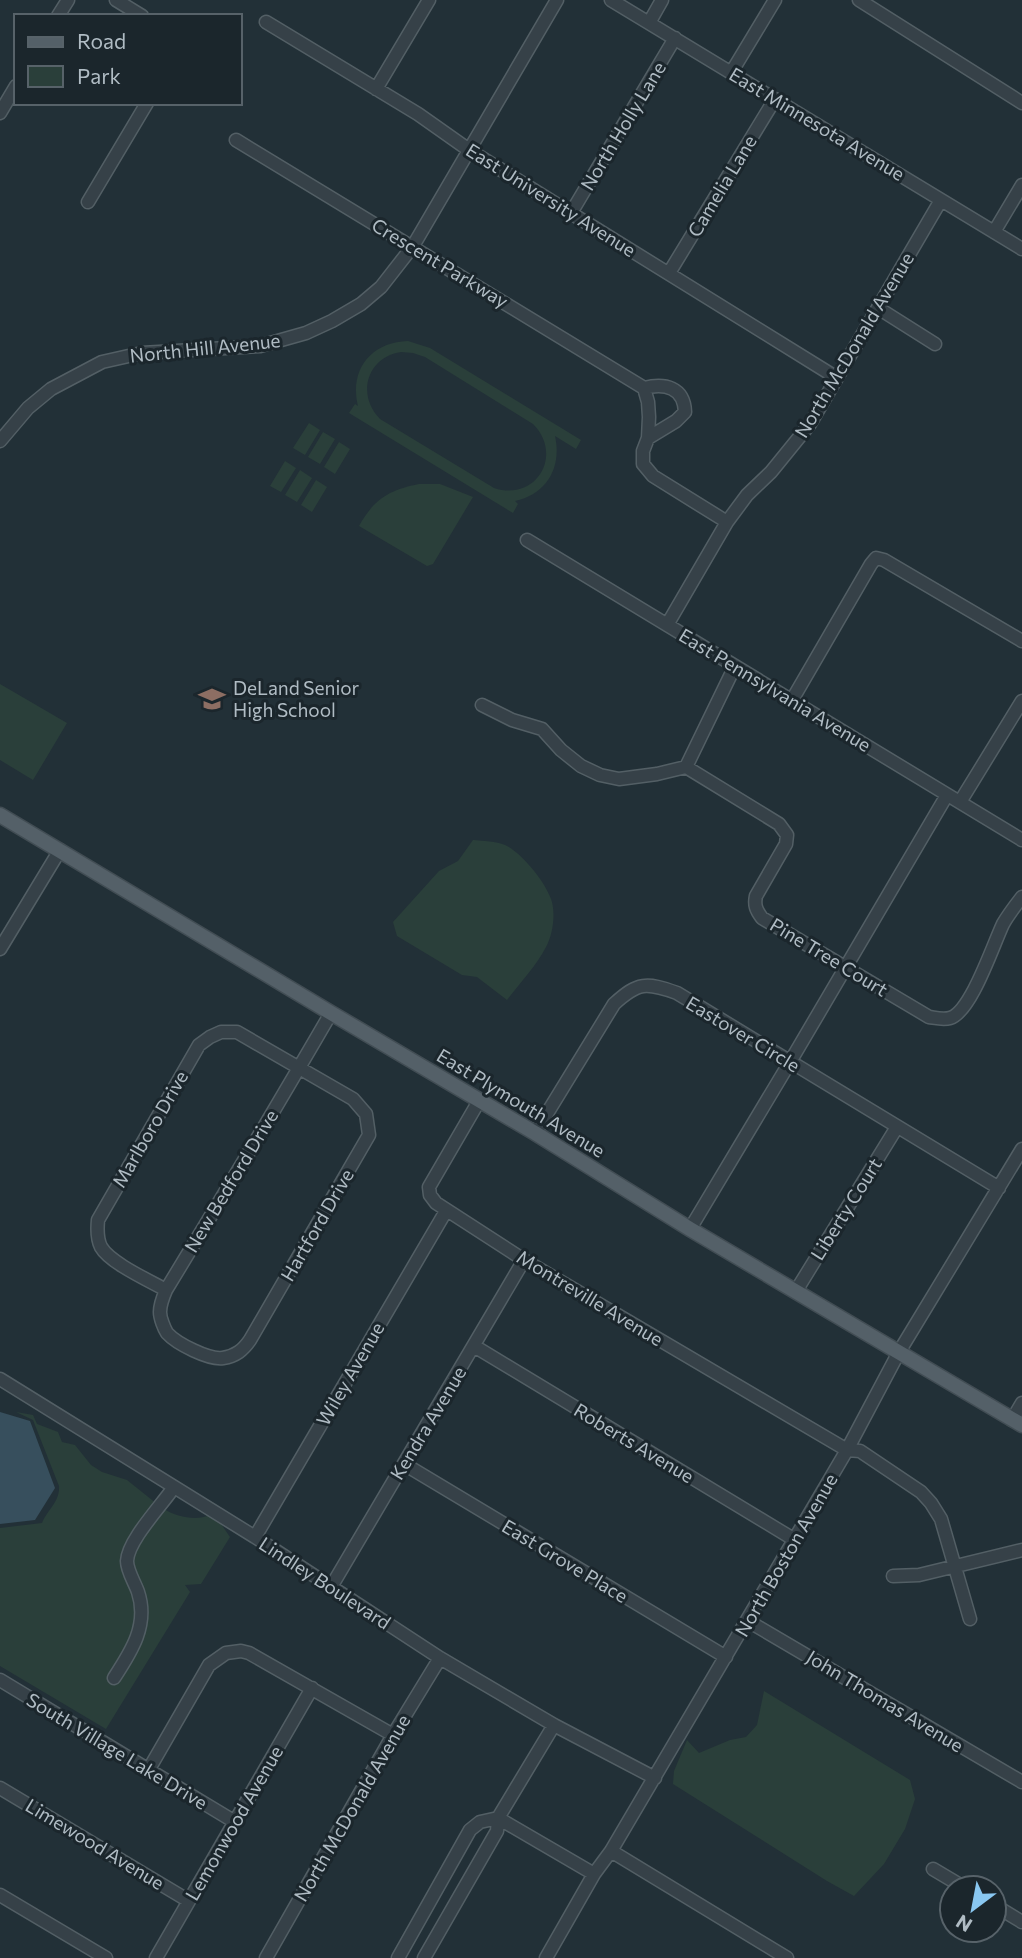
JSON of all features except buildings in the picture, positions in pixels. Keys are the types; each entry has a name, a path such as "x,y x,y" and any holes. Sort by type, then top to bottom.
{"main road":[{"name":"East Plymouth Avenue","path":"0,815 1017,1422"}],"street":[{"path":"116,0 139,14"},
{"path":"376,89 429,0"},
{"name":"North Hill Avenue","path":"0,441 28,408 51,389 102,362 142,353 260,346 289,339 332,321 361,304 381,287 413,246 557,0"},
{"name":"East Minnesota Avenue","path":"611,0 1022,249"},
{"path":"649,23 662,0"},
{"path":"731,73 775,0"},
{"path":"859,0 1022,103"},
{"name":"East University Avenue","path":"266,22 418,114 469,150 837,378"},
{"name":"North Holly Lane","path":"570,213 675,38"},
{"path":"0,113 14,89"},
{"name":"Camelia Lane","path":"669,273 775,99"},
{"path":"88,202 146,105"},
{"name":"Crescent Parkway","path":"236,140 644,388 672,388 685,402 685,412 676,421 648,438"},
{"path":"994,232 1021,189"},
{"name":"North McDonald Avenue","path":"667,625 727,522 747,495 771,472 810,424 942,200"},
{"path":"878,308 935,344"},
{"path":"644,388 648,402 648,438 643,451 643,464 653,476 727,522"},
{"name":"East Pennsylvania Avenue","path":"527,540 1022,840"},
{"path":"792,700 876,558 884,560 1022,641"},
{"path":"482,705 512,720 542,729 561,750 581,766 600,775 619,779 656,774 686,767 735,666"},
{"path":"960,802 1022,701"},
{"name":"Pine Tree Court","path":"686,767 779,824 787,835 786,844 756,895 756,910 762,918 929,1017 950,1018 959,1013 970,998 1004,922 1022,897"},
{"path":"690,1229 947,795"},
{"path":"0,949 60,850"},
{"name":"Eastover Circle","path":"535,1133 614,1003 630,989 642,985 677,993 999,1188"},
{"name":"New Bedford Drive","path":"187,1347 166,1331 160,1312 166,1290 331,1013"},
{"name":"Marlboro Drive","path":"166,1290 109,1258 101,1247 97,1233 99,1220 200,1045 221,1032 237,1032 300,1067"},
{"name":"Hartford Drive","path":"187,1347 213,1358 236,1354 244,1349 369,1135 366,1114 353,1099 300,1067"},
{"name":"Montreville Avenue","path":"479,1101 429,1187 430,1195 436,1203 524,1260 847,1450 860,1451 921,1492 941,1519 970,1619"},
{"name":"Liberty Court","path":"796,1291 897,1127"},
{"name":"North Boston Avenue","path":"546,1958 795,1541 899,1352 1022,1149"},
{"name":"Wiley Avenue","path":"255,1537 446,1211"},
{"name":"Kendra Avenue","path":"331,1587 524,1260"},
{"name":"Roberts Avenue","path":"474,1346 795,1541"},
{"name":"Lindley Boulevard","path":"0,1380 255,1537 440,1658 554,1725 655,1778"},
{"path":"1017,1422 1022,1403"},
{"name":"East Grove Place","path":"404,1464 726,1657"},
{"path":"114,1678 133,1649 142,1612 127,1560 134,1541 174,1487"},
{"path":"893,1576 919,1575 1022,1550"},
{"name":"John Thomas Avenue","path":"748,1620 1022,1782"},
{"path":"149,1769 203,1674 209,1665 226,1653 249,1653 393,1735"},
{"name":"North McDonald Avenue","path":"266,1958 440,1658"},
{"name":"South Village Lake Drive","path":"0,1680 235,1822"},
{"name":"Lemonwood Avenue","path":"156,1958 312,1688"},
{"path":"424,1958 497,1831 498,1818 554,1725"},
{"name":"Limewood Avenue","path":"0,1788 189,1901"},
{"path":"398,1958 470,1830 480,1822 498,1818 594,1874"},
{"path":"611,1851 787,1958"},
{"path":"933,1869 941,1874"},
{"path":"0,1895 107,1958"}],"green space":[{"path":"408,341 430,348 581,440 576,449 555,436 556,458 550,477 536,492 515,501 518,504 513,513 349,413 355,404 358,406 357,381 366,360 383,347","holes":["413,353 425,357 533,424 542,436 546,449 541,473 533,482 509,491 494,488 380,419 368,399 367,389 373,369 389,355"]},
{"path":"309,423 320,430 305,455 293,448"},
{"path":"323,432 335,439 320,464 308,457"},
{"path":"339,442 350,449 335,474 324,467"},
{"path":"285,461 296,468 281,492 270,486"},
{"path":"300,470 312,478 297,502 285,495"},
{"path":"316,480 327,487 312,512 301,505"},
{"path":"419,484 440,484 473,497 433,564 427,566 359,526 370,509 383,497"},
{"path":"0,684 67,723 33,780 0,760"},
{"path":"473,840 501,844 519,854 548,892 553,905 553,923 546,947 507,1000 477,977 462,975 397,936 393,922 439,871 458,861"},
{"path":"16,1412 33,1415 37,1424 58,1432 62,1442 75,1445 91,1465 102,1472 127,1480 157,1504 132,1536 123,1559 137,1615 128,1648 108,1680 114,1684 134,1654 143,1631 145,1607 132,1559 149,1526 164,1509 187,1517 210,1515 219,1521 230,1537 201,1584 185,1585 190,1592 106,1729 0,1666 0,1528 42,1523 59,1492 33,1420"},
{"path":"764,1691 910,1780 915,1799 905,1829 884,1864 854,1896 673,1784 674,1771 687,1740 699,1753 730,1740 746,1737 757,1725"}],"water":[{"path":"0,1412 30,1421 55,1488 35,1520 0,1524"}],"place":[{"name":"DeLand Senior High School","path":"212,699"}]}
